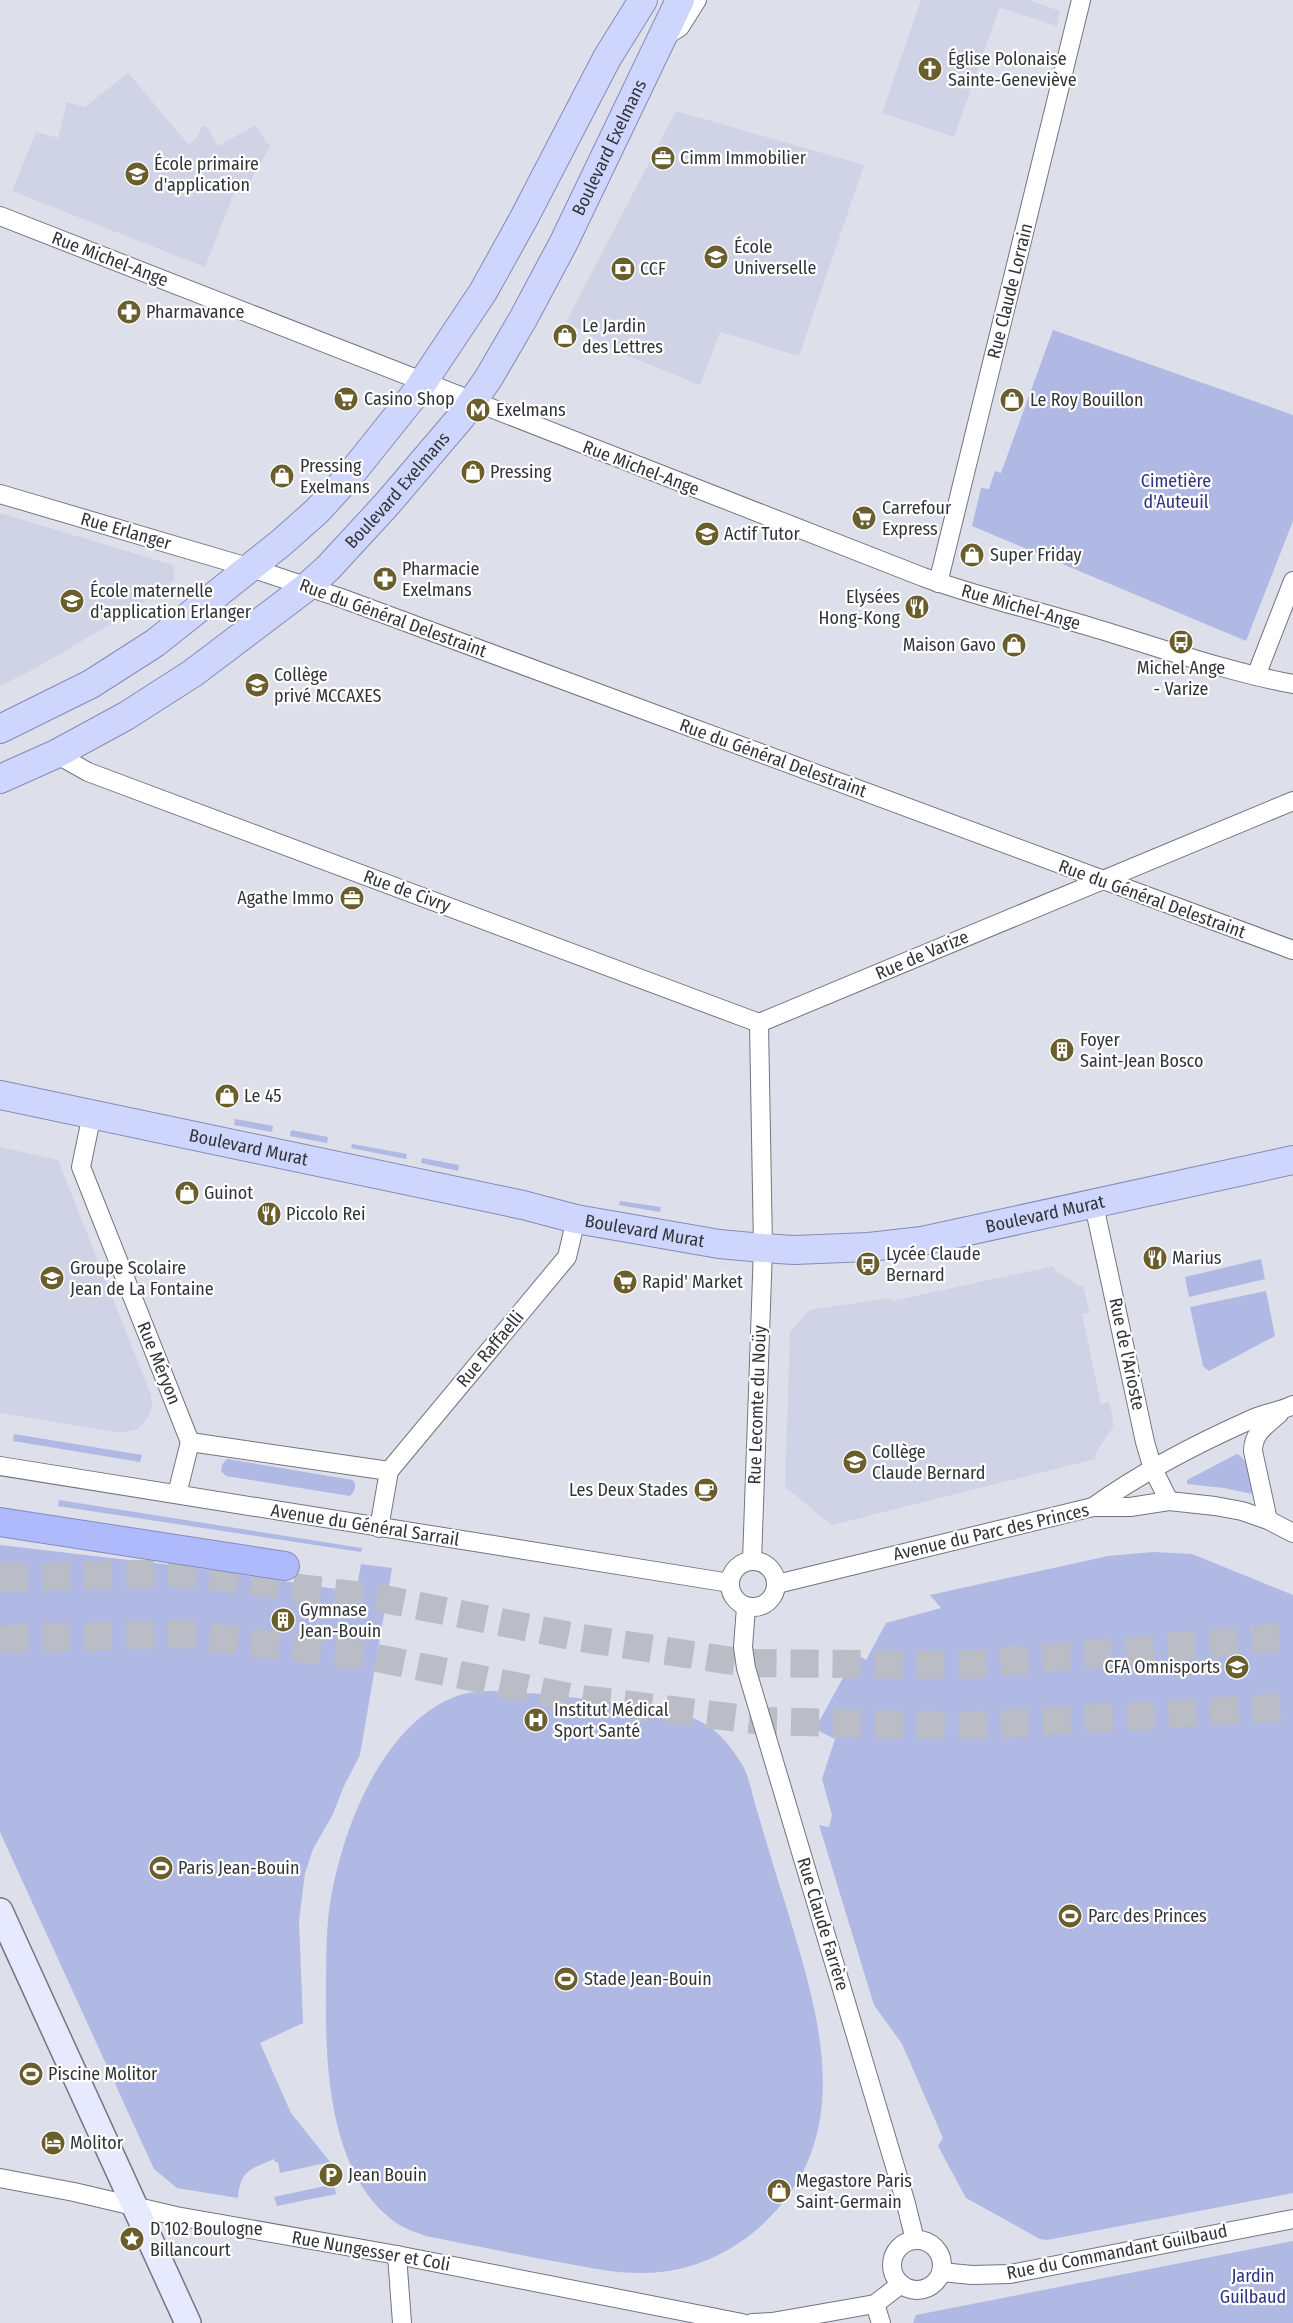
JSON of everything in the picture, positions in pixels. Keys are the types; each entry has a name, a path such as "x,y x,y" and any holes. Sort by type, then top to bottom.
{"highway":[{"path":"0,1522 285,1566"}],"main road":[{"path":"0,729 25,719 123,665 252,568 317,511 340,486 424,381 447,348 496,267 625,26 643,0"},
{"name":"Boulevard Exelmans","path":"0,779 56,754 126,716 193,673 308,586 328,568 387,504 473,401 523,319 564,242 664,38 680,0"},
{"name":"Boulevard Murat","path":"0,1095 513,1203 576,1219 719,1244 794,1250 869,1247 922,1241 1293,1160"},
{"path":"0,1911 188,2323"}],"street":[{"path":"625,26 630,0"},
{"name":"Boulevard Exelmans","path":"664,38 680,27 697,0"},
{"name":"Rue Claude Lorrain","path":"938,583 1081,0"},
{"name":"Rue Michel-Ange","path":"0,216 938,583 1256,676 1293,684"},
{"name":"Rue Erlanger","path":"0,494 252,568"},
{"name":"Rue du Général Delestraint","path":"252,568 308,586 1293,950"},
{"path":"1256,676 1293,581"},
{"name":"Rue de Civry","path":"56,754 88,772 759,1023"},
{"name":"Rue de Varize","path":"759,1023 1293,801"},
{"path":"759,1023 763,1248"},
{"name":"Rue Méryon","path":"92,1114 81,1167 190,1442"},
{"name":"Rue de l'Arioste","path":"1094,1204 1153,1469 1168,1501"},
{"name":"Rue Raffaelli","path":"389,1471 567,1257 576,1219"},
{"name":"Rue Lecomte du Noüy","path":"752,1561 763,1248"},
{"path":"1093,1506 1125,1484 1252,1419 1288,1408"},
{"path":"1268,1520 1253,1452 1253,1441 1260,1430 1288,1408"},
{"path":"178,1494 190,1442 389,1471 379,1528"},
{"name":"Avenue du Général Sarrail","path":"0,1466 730,1583"},
{"name":"Avenue du Parc des Princes","path":"777,1584 1093,1506 1130,1507 1168,1501 1242,1511 1268,1520 1293,1533"},
{"path":"752,1561 766,1565 775,1576 777,1584 776,1591 768,1603 761,1606 741,1604 733,1595 730,1583 735,1570 746,1562 752,1561"},
{"name":"Rue Claude Farrère","path":"746,1606 743,1647 746,1668 905,2200 915,2240"},
{"name":"Rue Nungesser et Coli","path":"0,2178 134,2205 176,2216 397,2254 742,2323"},
{"name":"Rue du Commandant Guilbaud","path":"941,2272 972,2276 1010,2274 1293,2219"},
{"path":"915,2240 923,2240 937,2249 942,2264 941,2272 932,2285 916,2290 901,2284 896,2278 893,2261 900,2247 915,2240"},
{"path":"397,2254 402,2323"},
{"path":"752,2323 772,2322 875,2304 901,2284"},
{"path":"875,2304 881,2323"}],"shaded area":[{"path":"921,0 1028,0 1060,11 1057,26 1002,8 999,9 954,137 882,113"},
{"name":"École primaire d'application","path":"128,73 189,145 198,136 202,126 207,127 218,146 256,125 266,142 271,145 252,178 247,194 235,191 205,267 12,191 36,132 58,138 67,102 85,107"},
{"name":"École Universelle","path":"676,111 864,165 799,356 720,332 700,385 621,353 566,322"},
{"name":"École maternelle d'application Erlanger","path":"0,513 173,565 175,580 114,622 36,668 0,686"},
{"name":"Groupe Scolaire Jean de La Fontaine","path":"0,1147 58,1160 151,1395 152,1406 149,1416 138,1429 121,1433 0,1413"},
{"path":"1054,1266 1055,1270 1079,1286 1083,1286 1090,1313 1082,1314 1101,1404 1109,1402 1112,1415 1114,1429 1111,1430 1095,1454 1095,1459 832,1525 785,1487 790,1332 810,1310 890,1298 892,1301"}],"green space":[{"name":"Cimetière d'Auteuil","path":"1053,330 1293,415 1293,521 1246,641 972,526 981,488 989,489 995,471 1001,473"},
{"path":"235,1119 273,1126 272,1132 234,1125"},
{"path":"291,1130 328,1137 327,1143 290,1136"},
{"path":"352,1144 407,1154 406,1159 351,1148"},
{"path":"422,1158 459,1165 458,1171 421,1163"},
{"path":"620,1201 661,1207 660,1212 619,1205"},
{"path":"1261,1259 1265,1279 1189,1297 1185,1277"},
{"path":"1266,1291 1275,1336 1209,1371 1203,1366 1190,1307"},
{"path":"14,1434 142,1455 140,1462 13,1441"},
{"path":"1237,1454 1245,1461 1247,1466 1252,1494 1224,1488 1187,1484 1187,1480"},
{"path":"227,1459 353,1480 355,1488 350,1496 226,1476 221,1471 222,1465"},
{"path":"59,1500 362,1548 361,1552 58,1506"},
{"name":"Paris Jean-Bouin","path":"0,1545 197,1568 356,1592 361,1564 392,1568 360,1755 344,1786 333,1814 313,1849 305,1873 299,1921 303,2023 260,2043 291,2113 330,2162 280,2173 278,2162 275,2162 274,2159 253,2168 244,2176 238,2198 177,2188 154,2169 0,1832"},
{"name":"Parc des Princes","path":"1153,1552 1192,1554 1293,1595 1293,2193 1047,2240 1040,2239 966,2198 938,2146 943,2138 902,2044 874,2005 819,1825 829,1827 832,1815 822,1779 835,1739 815,1729 856,1654 866,1660 886,1623 941,1608 930,1595 1108,1556"},
{"name":"Stade Jean-Bouin","path":"489,1691 576,1698 662,1710 684,1715 705,1724 718,1733 736,1755 747,1774 799,1949 819,2032 823,2073 821,2114 811,2153 793,2190 763,2224 738,2244 694,2265 663,2272 616,2272 426,2236 395,2222 373,2201 356,2176 344,2147 335,2116 330,2084 326,2020 328,1920 341,1855 352,1821 367,1787 386,1756 408,1729 434,1708 463,1694"},
{"path":"334,2184 336,2194 277,2206 274,2197"},
{"name":"Jardin Guilbaud","path":"1293,2241 1293,2323 913,2323 916,2315"}],"tunnel":[{"path":"0,1578 186,1573 384,1599 581,1638 746,1663 967,1665 1293,1636"},
{"path":"0,1639 183,1634 372,1657 574,1698 762,1721 966,1726 1259,1709 1293,1705"}],"place":[{"name":"Église Polonaise Sainte-Geneviève","path":"930,69"},
{"name":"Cimm Immobilier","path":"663,158"},
{"name":"École primaire d'application","path":"137,174"},
{"name":"École Universelle","path":"716,257"},
{"name":"CCF","path":"623,269"},
{"name":"Pharmavance","path":"129,312"},
{"name":"Le Jardin des Lettres","path":"565,336"},
{"name":"Casino Shop","path":"346,399"},
{"name":"Le Roy Bouillon","path":"1012,400"},
{"name":"Exelmans","path":"478,410"},
{"name":"Pressing","path":"473,472"},
{"name":"Pressing Exelmans","path":"282,476"},
{"name":"Carrefour Express","path":"864,518"},
{"name":"Actif Tutor","path":"707,534"},
{"name":"Super Friday","path":"972,555"},
{"name":"Pharmacie Exelmans","path":"385,579"},
{"name":"École maternelle d'application Erlanger","path":"72,601"},
{"name":"Elysées Hong-Kong","path":"917,607"},
{"name":"Michel Ange - Varize","path":"1181,642"},
{"name":"Maison Gavo","path":"1014,645"},
{"name":"Collège privé MCCAXES","path":"257,685"},
{"name":"Agathe Immo","path":"352,898"},
{"name":"Foyer Saint-Jean Bosco","path":"1062,1050"},
{"name":"Le 45","path":"227,1096"},
{"name":"Guinot","path":"187,1193"},
{"name":"Piccolo Rei","path":"269,1214"},
{"name":"Marius","path":"1155,1258"},
{"name":"Lycée Claude Bernard","path":"868,1264"},
{"name":"Groupe Scolaire Jean de La Fontaine","path":"52,1278"},
{"name":"Rapid' Market","path":"625,1282"},
{"name":"Collège Claude Bernard","path":"855,1462"},
{"name":"Les Deux Stades","path":"706,1490"},
{"name":"Gymnase Jean-Bouin","path":"283,1620"},
{"name":"CFA Omnisports","path":"1237,1667"},
{"name":"Institut Médical Sport Santé","path":"536,1720"},
{"name":"Paris Jean-Bouin","path":"161,1868"},
{"name":"Parc des Princes","path":"1070,1916"},
{"name":"Stade Jean-Bouin","path":"566,1979"},
{"name":"Piscine Molitor","path":"31,2074"},
{"name":"Molitor","path":"53,2143"},
{"name":"Jean Bouin","path":"331,2175"},
{"name":"Megastore Paris Saint-Germain","path":"779,2191"},
{"name":"D 102 Boulogne Billancourt","path":"132,2239"}]}
